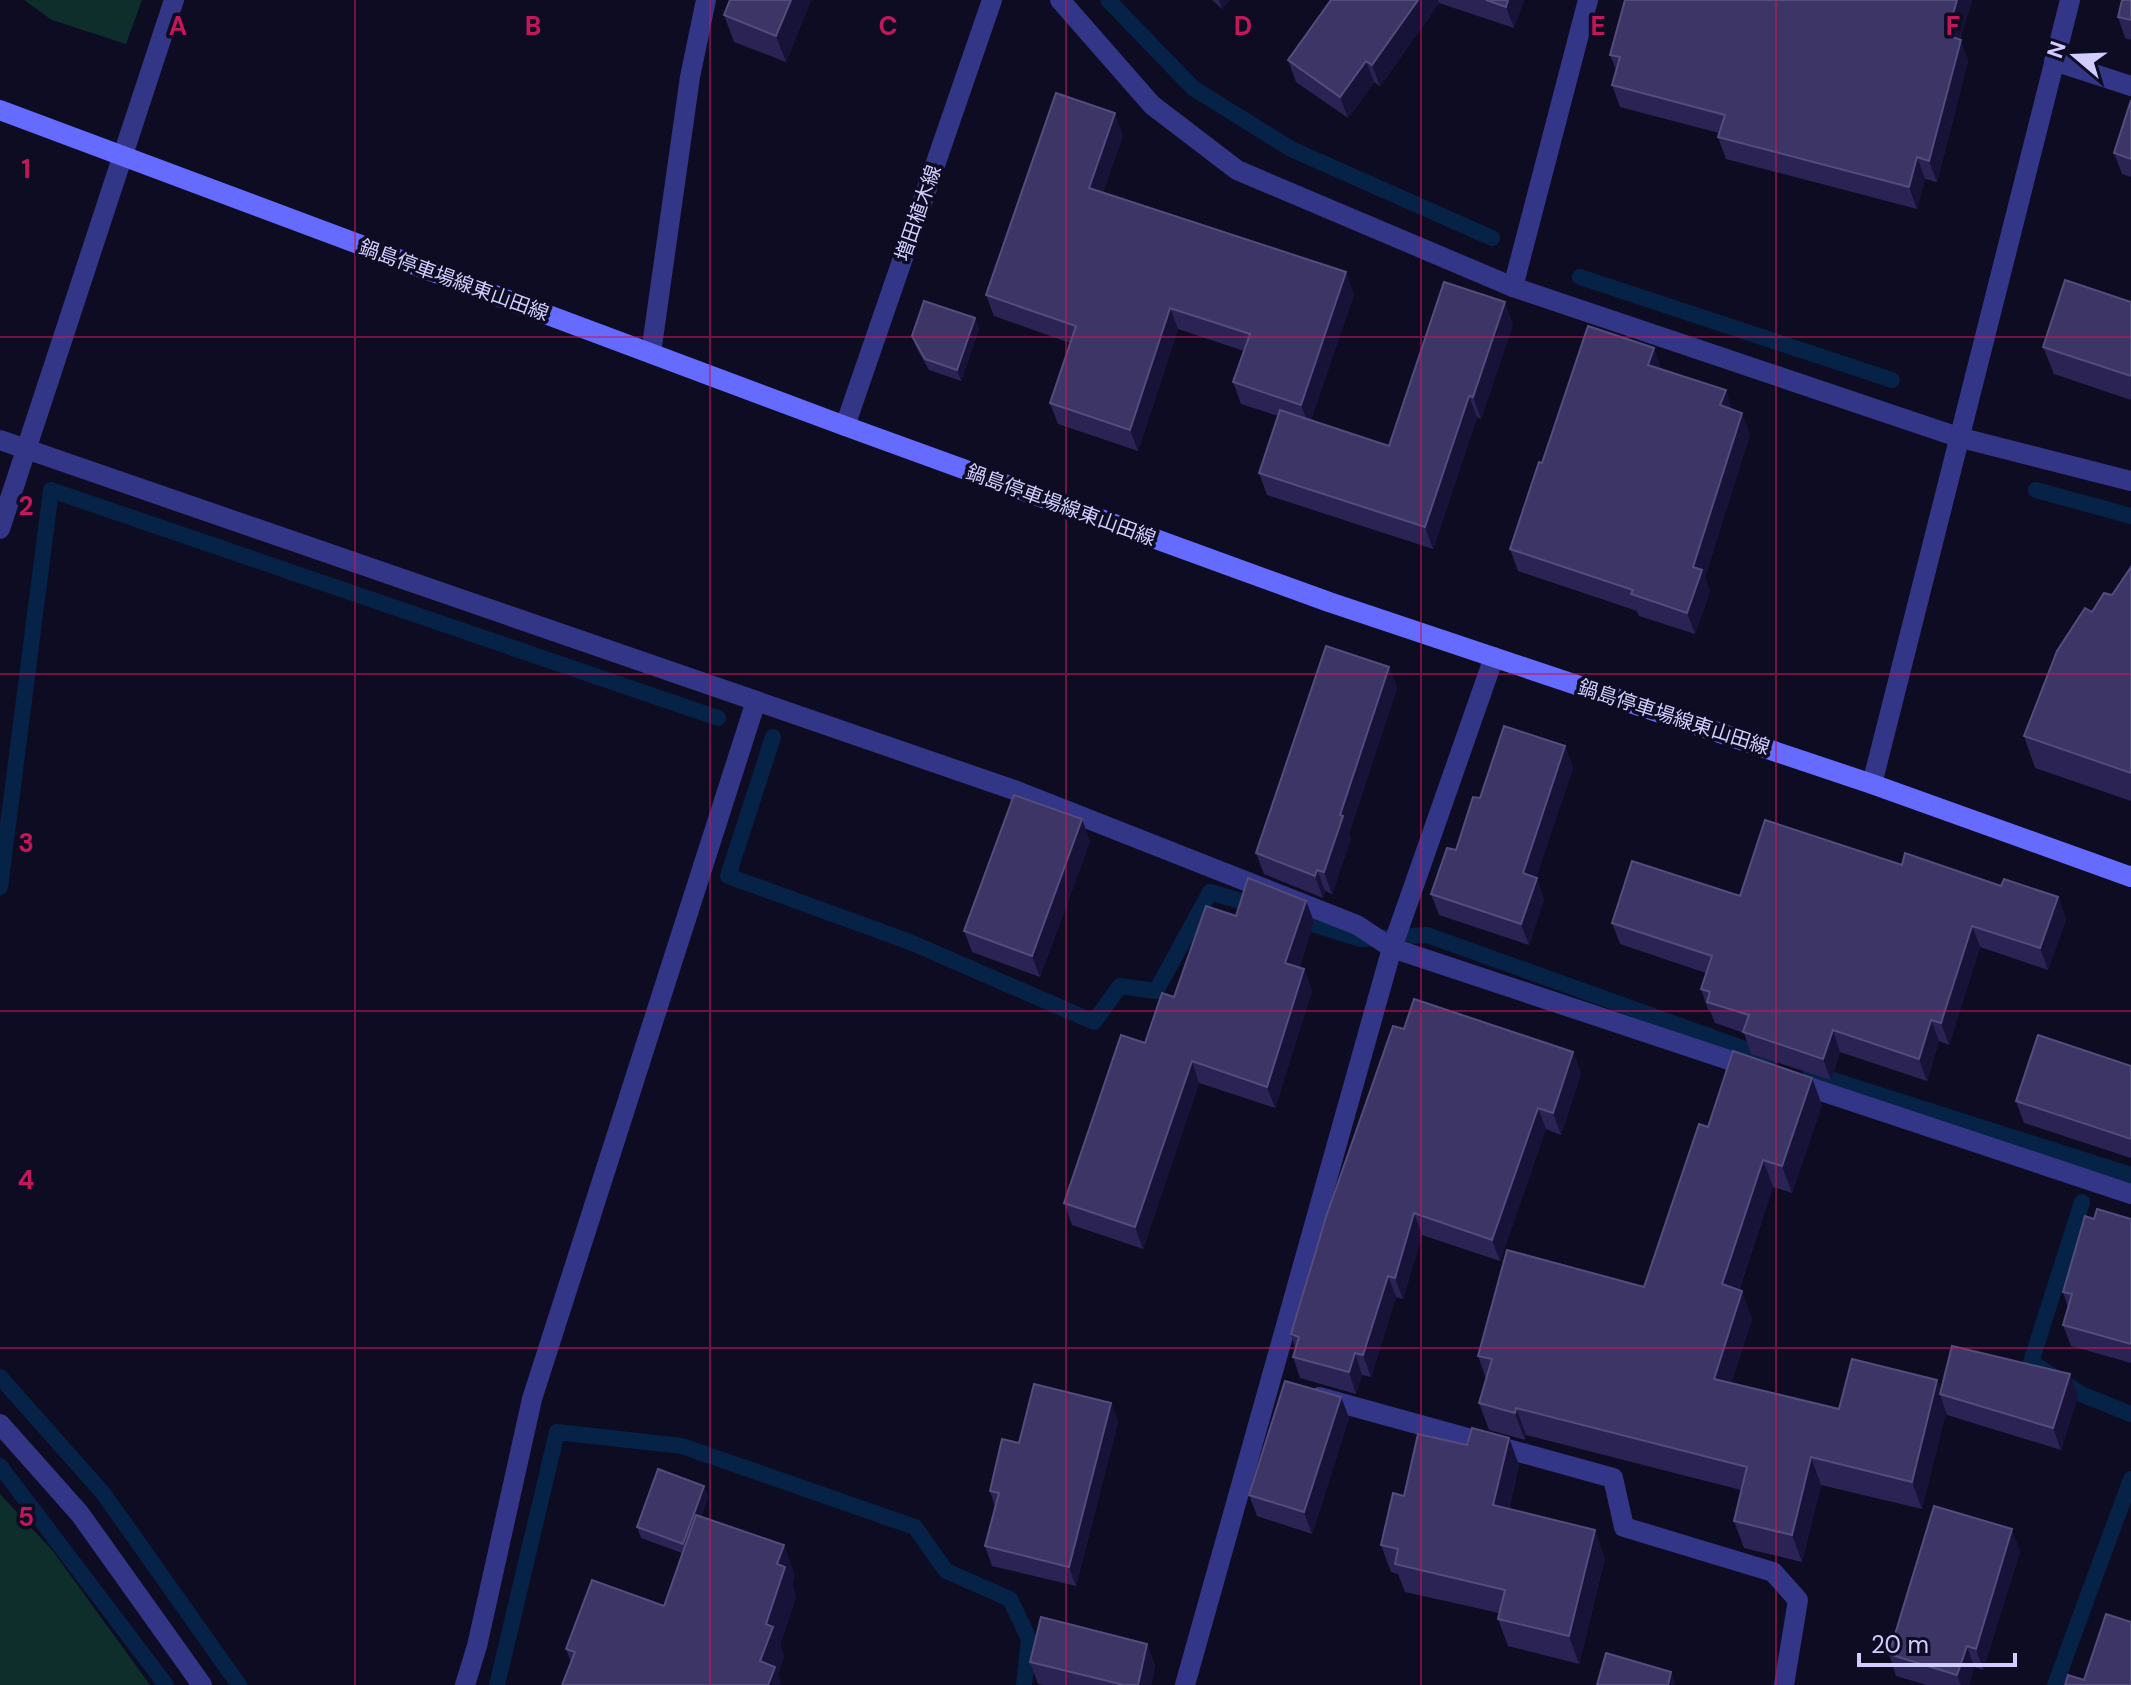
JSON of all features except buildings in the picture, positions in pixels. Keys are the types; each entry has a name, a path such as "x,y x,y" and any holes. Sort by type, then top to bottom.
{"main road":[{"name":"鍋島停車場線東山田線","path":"0,110 845,426 1329,602 1872,784 2131,877"}],"street":[{"path":"0,529 174,0"},
{"path":"651,353 690,77 706,0"},
{"name":"増田植木線","path":"845,426 992,0"},
{"path":"1060,0 1152,105 1237,170 1513,287 1958,437 2131,481"},
{"path":"1513,287 1588,0"},
{"path":"1872,784 2070,0"},
{"path":"2054,61 2131,86"},
{"path":"0,440 1017,791 1357,925 1392,948 2131,1194"},
{"path":"1185,1685 1284,1387 1392,948 1494,657"},
{"path":"465,1685 477,1646 532,1399 756,701"},
{"path":"1284,1387 1613,1478 1624,1527 1773,1572 1798,1600 1784,1685"},
{"path":"0,1424 80,1514 202,1685"}],"green space":[{"path":"24,0 142,0 126,44 52,20"},
{"path":"0,1494 52,1550 150,1685 0,1685"}],"waterway":[{"path":"1108,0 1193,88 1291,149 1492,238"},
{"path":"1580,277 1892,380"},
{"path":"0,887 51,490 718,718"},
{"path":"2036,490 2131,516"},
{"path":"773,737 728,876 910,942 1094,1022 1120,986 1156,991 1210,892 1260,907"},
{"path":"1294,918 1361,939 1427,935 1770,1058"},
{"path":"1811,1073 2131,1175"},
{"path":"2082,1202 2031,1362 2081,1394 2131,1414"},
{"path":"0,1377 103,1493 239,1685"},
{"path":"497,1685 557,1432 682,1446 915,1527 946,1571 1010,1599 1029,1639 1024,1685"},
{"path":"0,1466 166,1685"},
{"path":"2055,1685 2131,1479"}]}
